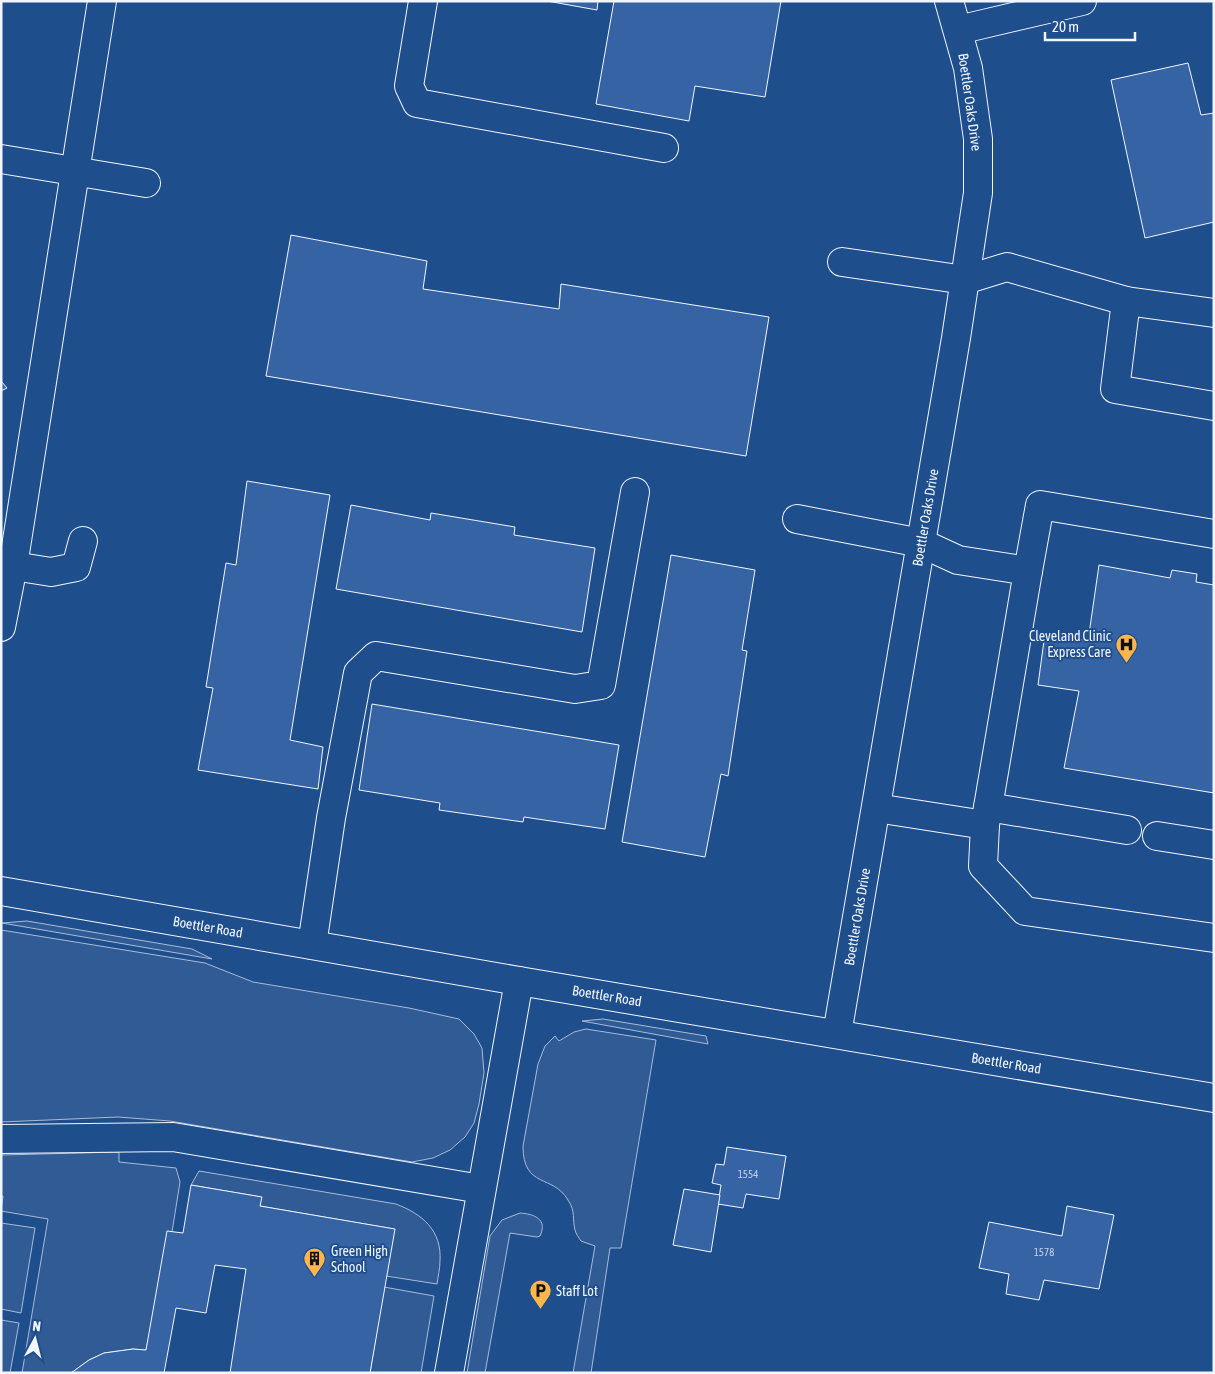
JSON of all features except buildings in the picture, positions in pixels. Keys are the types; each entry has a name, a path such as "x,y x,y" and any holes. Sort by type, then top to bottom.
{"street":[{"path":"1,627 7,565 102,1"},
{"path":"423,1 409,86 417,103 664,148"},
{"name":"Boettler Oaks Drive","path":"837,1034 921,543 978,193 978,139 968,68 949,1"},
{"path":"958,30 1082,1"},
{"path":"1,159 146,183"},
{"path":"842,262 965,280 1007,267 1126,301 1214,313"},
{"path":"1126,301 1115,389 1214,406"},
{"path":"312,945 331,818 358,673 376,656 575,689 601,685 635,492"},
{"path":"1214,534 1040,505 986,816 983,866 1025,911 1214,938"},
{"path":"797,520 921,543 958,560 1028,571"},
{"path":"7,565 51,572 76,567 83,541"},
{"path":"876,808 986,816 1127,830"},
{"path":"1157,836 1214,845"},
{"name":"Boettler Road","path":"1,891 519,981 1214,1098"},
{"path":"449,1373 519,981"},
{"path":"1,1139 173,1137 481,1189"}],"shaded area":[{"path":"27,921 192,949 212,959 2,923"},
{"path":"1,930 205,963 253,982 409,1008 459,1019 474,1034 482,1048 484,1073 474,1123 465,1137 450,1150 433,1158 412,1162 170,1121 118,1117 1,1122"},
{"path":"603,1019 706,1036 708,1044 582,1021"},
{"path":"586,1029 656,1040 621,1248 610,1248 591,1373 573,1373 595,1246 581,1241 575,1231 572,1208 562,1192 533,1175 528,1169 524,1160 523,1146 538,1064 545,1046 555,1036 559,1041 574,1032"},
{"path":"119,1152 119,1162 176,1168 180,1182 172,1232 146,1350 133,1349 104,1353 89,1360 71,1373 22,1373 48,1219 1,1211 3,1196 1,1196 1,1155"},
{"path":"199,1171 396,1204 405,1208 422,1218 429,1225 438,1240 440,1261 437,1284 386,1276 394,1229 260,1206 261,1197 191,1185"},
{"path":"520,1213 538,1218 542,1225 542,1230 540,1236 537,1237 510,1233 485,1373 467,1373 490,1236 502,1220"},
{"path":"1,1223 35,1228 21,1313 1,1309"},
{"path":"384,1287 434,1296 421,1373 370,1373"},
{"path":"1,1320 19,1323 10,1373 1,1373"}],"place":[{"name":"Cleveland Clinic Express Care","path":"1127,663"},
{"name":"Green High School","path":"315,1278"},
{"name":"Staff Lot","path":"540,1310"}]}
